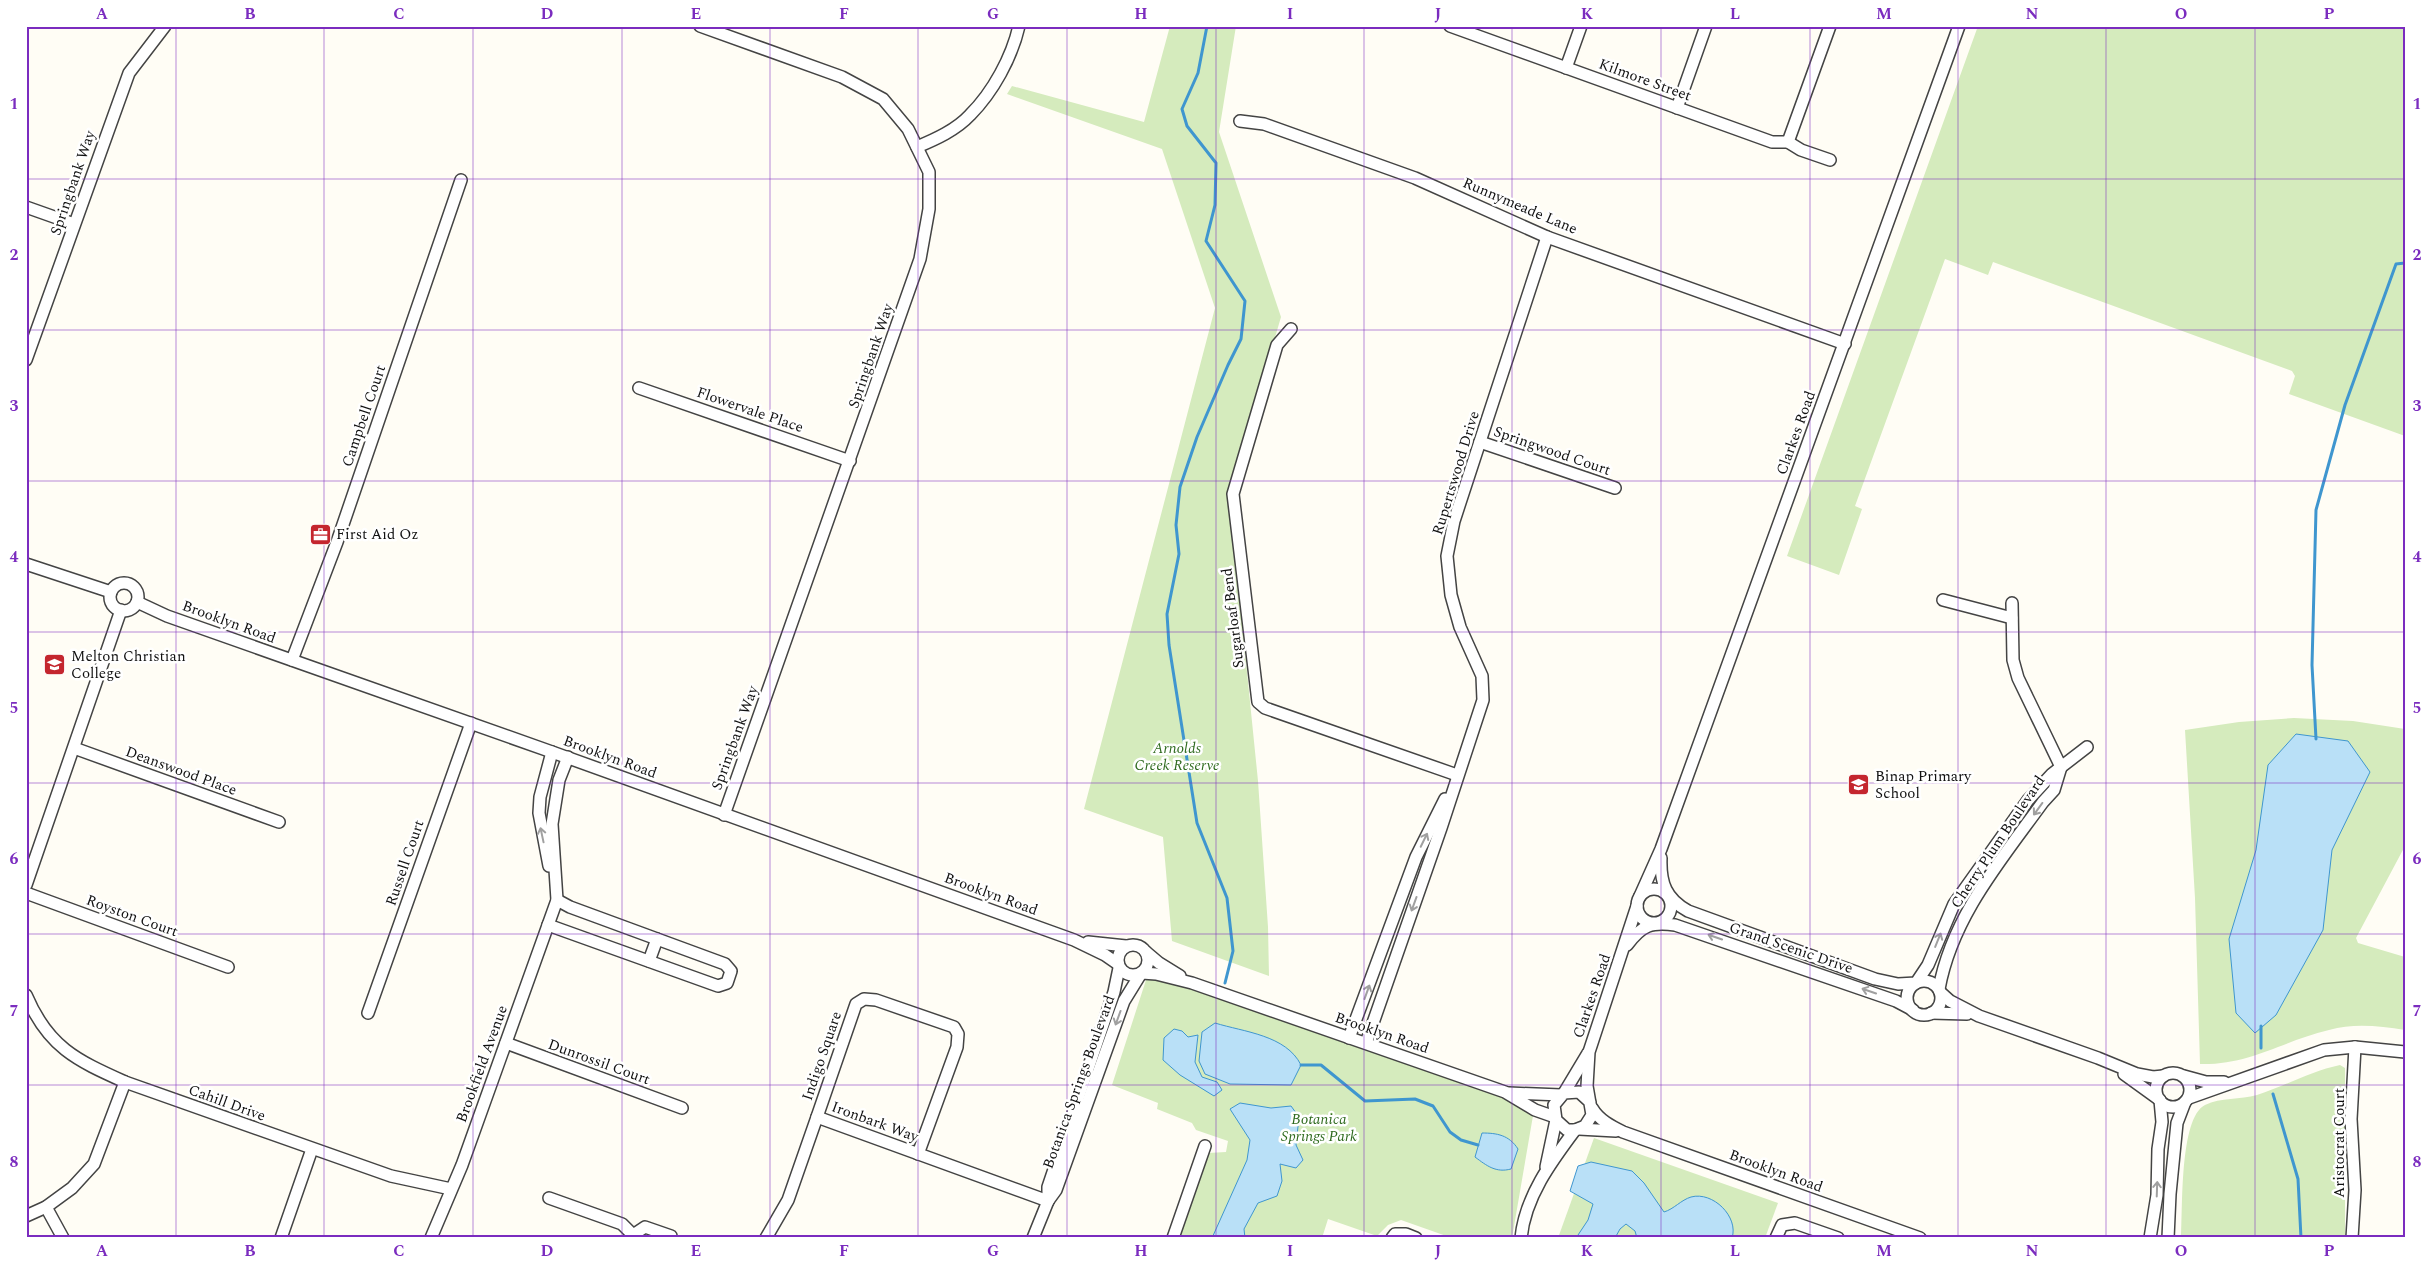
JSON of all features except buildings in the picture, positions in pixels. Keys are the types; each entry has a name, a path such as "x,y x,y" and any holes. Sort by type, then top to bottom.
{"street":[{"name":"Springbank Way","path":"26,360 129,73 165,26"},
{"name":"Springbank Way","path":"700,26 842,77 883,98 908,128 929,172 929,209 920,259 724,815"},
{"path":"917,147 941,137 970,116 990,90 1006,62 1020,26"},
{"name":"Kilmore Street","path":"1450,26 1772,142 1788,142 1801,150 1830,160"},
{"path":"1566,68 1581,26"},
{"path":"1677,108 1706,26"},
{"path":"1788,142 1830,26"},
{"name":"Clarkes Road","path":"1563,1094 1589,1052 1639,901 1661,849 1959,26"},
{"name":"Runnymeade Lane","path":"1240,121 1264,124 1415,178 1547,238 1844,344"},
{"name":"Campbell Court","path":"292,660 337,542 460,180"},
{"path":"26,207 74,224"},
{"name":"Rupertswood Drive","path":"1366,1044 1483,700 1482,676 1460,627 1451,595 1447,556 1454,521 1547,238"},
{"name":"Sugarloaf Bend","path":"1290,330 1277,345 1234,494 1258,702 1265,708 1457,775"},
{"name":"Flowervale Place","path":"639,388 850,461"},
{"name":"Springwood Court","path":"1480,442 1615,488"},
{"path":"26,564 111,592"},
{"path":"120,583 129,584 138,594 137,602 130,609 121,610 113,605 111,592 120,583"},
{"path":"1943,600 2012,618"},
{"name":"Brooklyn Road","path":"137,602 167,616 568,757 1074,940 1105,955 1118,966"},
{"path":"2012,603 2013,660 2018,678 2061,767"},
{"path":"26,885 121,610"},
{"name":"Russell Court","path":"368,1013 471,723"},
{"name":"Cherry Plum Boulevard","path":"1916,983 1928,965 1945,922 1965,887 2028,800 2052,774 2088,747"},
{"name":"Deanswood Place","path":"74,748 279,822"},
{"path":"548,925 718,986 727,984 731,971 725,964 566,906 557,900 540,829 540,797 552,752"},
{"name":"Brookfield Avenue","path":"431,1238 462,1165 557,900 552,824 559,780 568,757"},
{"name":"Cherry Plum Boulevard","path":"1940,990 1946,957 1966,913 2032,817 2054,790 2061,767"},
{"name":"Rupertswood Drive","path":"1349,1038 1416,856 1457,775"},
{"path":"540,797 555,798"},
{"name":"Clarkes Road","path":"1624,950 1633,937 1645,926 1666,918 1669,914 1671,902 1660,875 1661,849"},
{"path":"1655,923 1643,918 1639,901 1646,891 1654,889 1667,895"},
{"name":"Royston Court","path":"26,893 228,967"},
{"name":"Grand Scenic Drive","path":"1667,895 1681,907 1697,915 1875,979 1898,984 1930,982 1950,1001 1979,1016 2138,1074 2154,1077 2174,1073 2195,1081 2211,1083 2248,1078"},
{"name":"Grand Scenic Drive","path":"1655,923 1689,928 1896,1001 1920,1014 1952,1012 1979,1016"},
{"path":"1392,924 1405,929"},
{"path":"649,961 657,939"},
{"name":"Brooklyn Road","path":"1074,940 1126,946"},
{"path":"1136,945 1144,949 1148,962 1141,974 1130,976 1118,966 1118,956 1126,946 1136,945"},
{"name":"Brooklyn Road","path":"1144,949 1159,963 1192,983"},
{"name":"Botanica Springs Boulevard","path":"1048,1201 1048,1187 1114,992 1118,966"},
{"name":"Brooklyn Road","path":"1141,974 1156,974 1192,983 1505,1092 1535,1110 1555,1119"},
{"name":"Botanica Springs Boulevard","path":"1033,1238 1048,1201 1056,1190 1124,1001 1141,974"},
{"path":"1913,1010 1907,998 1910,988 1916,983"},
{"path":"1931,1014 1940,1006 1940,990"},
{"name":"Cahill Drive","path":"26,995 32,1021 59,1046 90,1066 125,1082 391,1176 451,1189"},
{"name":"Indigo Square","path":"816,1117 856,1004 864,999 876,1000 954,1027 958,1034 957,1047 918,1154"},
{"name":"Dunrossil Court","path":"506,1043 682,1108"},
{"name":"Grand Scenic Drive","path":"2098,1058 2164,1104 2174,1107 2187,1100 2324,1050 2355,1047 2405,1052"},
{"name":"Aristocrat Court","path":"2352,1238 2355,1190 2351,1119 2355,1047"},
{"name":"Clarkes Road","path":"1589,1052 1587,1086 1591,1105"},
{"path":"2150,1238 2157,1195 2158,1149 2162,1122 2157,1085 2163,1076"},
{"path":"2168,1238 2176,1129 2180,1110 2187,1100 2190,1086 2184,1076"},
{"path":"26,1216 46,1207 72,1188 94,1164 125,1082"},
{"name":"Brooklyn Road","path":"1505,1092 1563,1094"},
{"path":"1519,1235 1546,1169 1555,1119 1554,1105 1563,1094 1579,1092 1591,1105 1590,1121 1577,1130 1546,1169"},
{"name":"Brooklyn Road","path":"1591,1105 1596,1115 1623,1132 1920,1238"},
{"name":"Ironbark Way","path":"766,1238 788,1200 816,1117 1048,1201"},
{"path":"1555,1119 1567,1130 1577,1130"},
{"name":"Brooklyn Road","path":"1577,1130 1623,1132"},
{"path":"1174,1238 1205,1146"},
{"path":"281,1238 312,1149"},
{"path":"549,1198 622,1224 633,1236 645,1227 670,1236"},
{"path":"46,1207 63,1238"},
{"path":"1776,1238 1782,1226 1790,1222 1838,1238"},
{"path":"1392,1238 1395,1234 1406,1234 1416,1238"}],"green space":[{"name":"Arnolds Creek Reserve","path":"1170,26 1236,26 1219,132 1281,317 1229,494 1258,781 1268,927 1269,976 1172,941 1163,837 1084,809 1215,308 1162,149 1007,94 1012,86 1144,122"},
{"path":"1978,26 2405,26 2405,436 2289,394 2295,376 2292,371 1993,262 1988,275 1945,259 1855,506 1862,509 1839,575 1787,556"},
{"path":"2294,718 2353,721 2405,729 2405,846 2356,938 2358,943 2405,957 2405,1030 2386,1027 2348,1026 2312,1035 2251,1057 2235,1061 2200,1064 2195,898 2185,730 2239,722"},
{"name":"Botanica Springs Park","path":"1161,975 1535,1104 1512,1238 1452,1238 1401,1220 1388,1225 1377,1236 1328,1219 1322,1238 1178,1238 1208,1153 1226,1152 1228,1141 1196,1130 1192,1123 1157,1109 1158,1103 1112,1085 1146,980"},
{"path":"2340,1065 2345,1068 2345,1238 2181,1238 2184,1166 2191,1127 2197,1113 2211,1102 2257,1095"},
{"path":"1594,1138 1778,1203 1765,1238 1558,1238"}],"water":[{"path":"2296,734 2348,741 2370,772 2332,850 2323,930 2276,1015 2255,1033 2236,1013 2229,939 2256,850 2268,765"},
{"path":"1215,1023 1263,1036 1285,1047 1301,1065 1291,1085 1230,1084 1205,1074 1199,1061 1202,1032"},
{"path":"1174,1029 1182,1031 1188,1037 1198,1035 1195,1062 1202,1077 1217,1082 1222,1090 1214,1096 1180,1075 1163,1060 1164,1038"},
{"path":"1240,1103 1271,1108 1291,1106 1299,1117 1296,1145 1303,1160 1296,1168 1280,1164 1282,1181 1277,1196 1258,1203 1244,1229 1245,1238 1212,1238 1247,1160 1250,1140 1230,1109"},
{"path":"1482,1133 1502,1136 1514,1144 1518,1149 1511,1169 1496,1169 1475,1157"},
{"path":"1591,1162 1632,1171 1644,1183 1664,1212 1691,1197 1708,1198 1722,1207 1728,1214 1732,1222 1732,1238 1637,1238 1635,1231 1626,1224 1620,1229 1615,1238 1576,1238 1588,1220 1593,1204 1570,1191 1578,1166"}],"waterway":[{"path":"1207,26 1198,73 1182,109 1187,126 1216,163 1215,205 1206,241 1245,301 1241,339 1197,437 1180,487 1176,525 1179,554 1167,614 1169,645 1197,823 1227,898 1233,951 1225,983"},
{"path":"2316,739 2312,665 2316,510 2345,405 2396,264 2405,263"},
{"path":"2261,1026 2261,1048"},
{"path":"1301,1065 1321,1065 1365,1101 1415,1099 1433,1106 1450,1132 1461,1140 1478,1145"},
{"path":"2273,1094 2298,1179 2301,1238"}],"place":[{"name":"First Aid Oz","path":"320,534"},
{"name":"Melton Christian College","path":"55,665"},
{"name":"Binap Primary School","path":"1859,785"}]}
